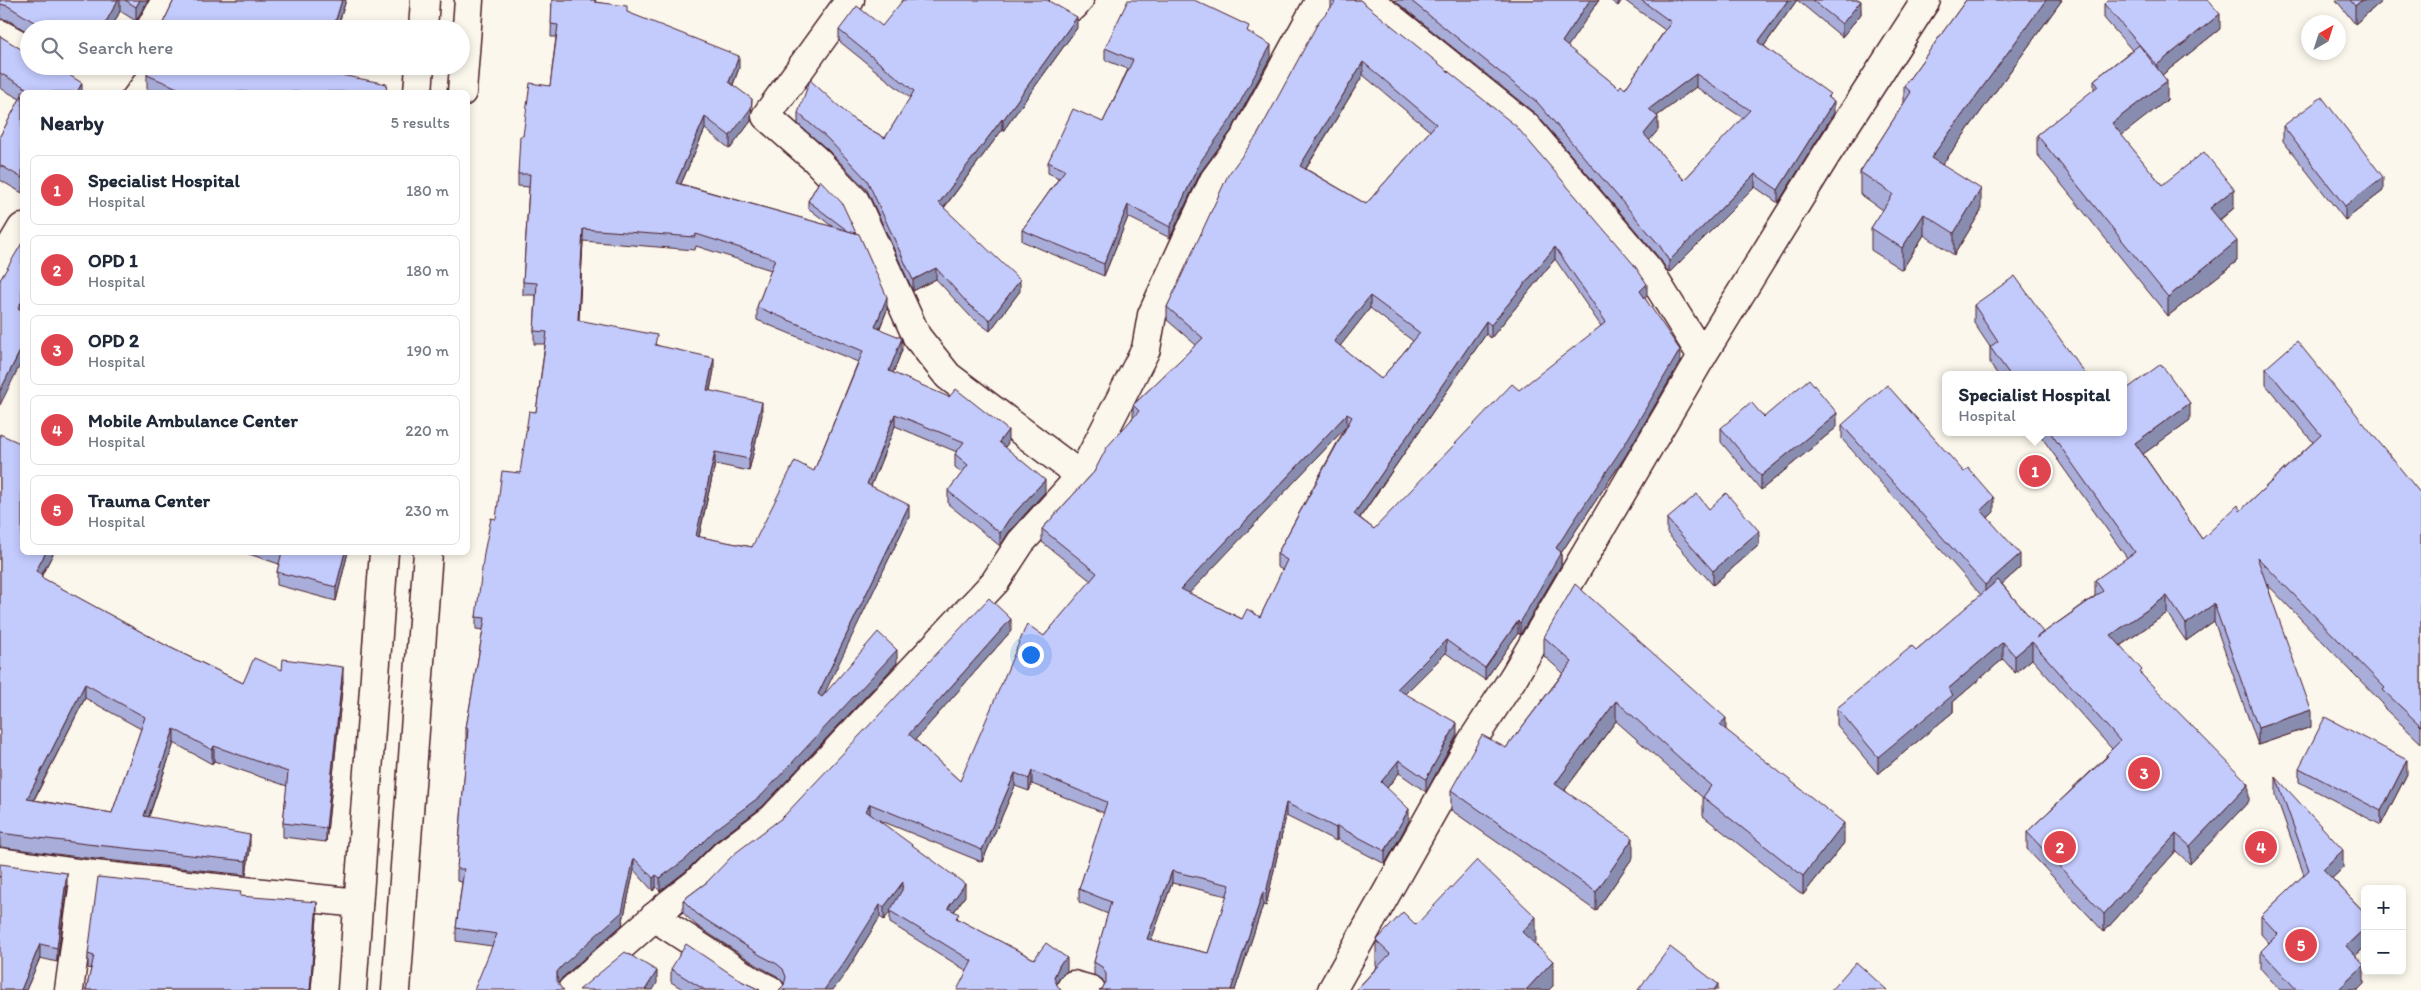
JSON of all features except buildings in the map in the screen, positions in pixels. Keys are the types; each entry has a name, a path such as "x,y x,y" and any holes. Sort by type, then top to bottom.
{"street":[{"path":"155,20 166,0"},
{"path":"424,20 425,0"},
{"path":"467,20 469,0"},
{"path":"850,0 766,116 816,160 854,202 917,337 948,376 1080,476"},
{"path":"1064,0 1074,6 1079,0"},
{"path":"572,990 654,917 696,883 724,855 772,819 995,582 1021,542 1080,476 1146,349 1152,315 1214,180 1244,139 1320,0"},
{"path":"1368,0 1527,127 1648,269 1702,356"},
{"path":"1332,990 1472,741 1513,678 1702,356 1826,155 1926,0"},
{"path":"0,34 20,45"},
{"path":"74,75 100,90"},
{"path":"105,90 116,75"},
{"path":"418,90 419,75"},
{"path":"462,90 463,75"},
{"path":"0,265 20,231"},
{"path":"352,990 384,555"},
{"path":"396,990 428,555"},
{"path":"0,862 84,874 358,903"},
{"path":"69,990 84,874"},
{"path":"654,917 752,981 770,990"},
{"path":"1070,990 1073,985 1091,990"}],"place":[{"name":"Specialist Hospital","path":"2035,471"},
{"name":"OPD 2","path":"2144,773"},
{"name":"OPD 1","path":"2060,847"},
{"name":"Mobile Ambulance Center","path":"2261,847"},
{"name":"Trauma Center","path":"2301,945"}]}
